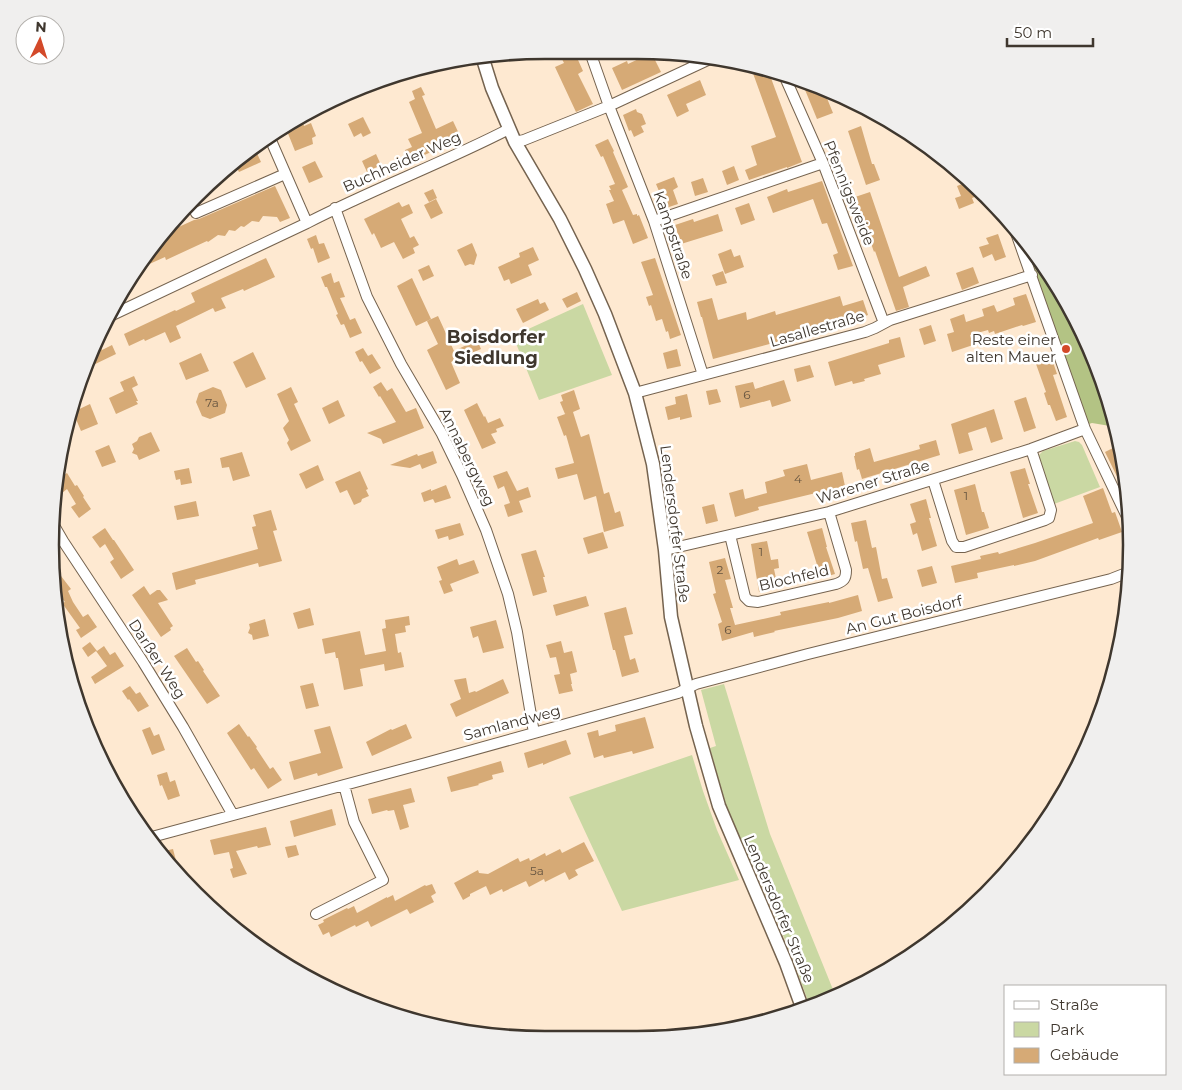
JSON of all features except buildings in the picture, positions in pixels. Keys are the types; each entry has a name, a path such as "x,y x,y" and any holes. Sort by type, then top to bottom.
{"street":[{"name":"Kampstraße","path":"592,59 654,221 703,375"},
{"name":"Lendersdorfer Straße","path":"484,63 492,88 515,142 560,219 605,314 635,393 654,464 665,550 670,617 712,784 719,806 786,964 800,1002"},
{"path":"515,142 609,106 701,63"},
{"name":"Pfennigsweide","path":"788,83 823,163 884,323"},
{"name":"Buchheider Weg","path":"119,312 335,208 509,129"},
{"path":"272,143 307,223"},
{"path":"654,221 823,163"},
{"path":"196,213 285,174"},
{"name":"Annabergweg","path":"335,208 367,297 398,358 446,442 486,530 508,594 517,632 534,733"},
{"path":"1023,248 1085,429 1121,505"},
{"name":"Lasallestraße","path":"635,393 865,332 890,320 1032,275"},
{"name":"Warener Straße","path":"665,550 829,512 1031,449 1085,429"},
{"path":"933,480 954,545 964,547 1049,518 1051,510 1031,449"},
{"name":"Blochfeld","path":"730,535 745,596 749,601 758,602 836,584 845,579 846,570 829,512"},
{"name":"Darßer Weg","path":"59,535 183,727 232,815"},
{"name":"An Gut Boisdorf","path":"687,687 1122,574"},
{"name":"Samlandweg","path":"156,836 678,693 687,687"},
{"path":"316,914 383,880 354,822 344,785"}],"green space":[{"path":"1032,262 1058,302 1073,330 1086,359 1109,426 1092,423 1086,425"},
{"path":"583,304 612,375 539,400 513,336"},
{"path":"1075,441 1082,445 1100,487 1054,504 1039,455 1043,451"},
{"path":"724,684 770,834 833,990 823,994 807,1000 793,959 757,874 727,810 710,748 716,746 701,690"},
{"path":"692,755 717,830 739,880 622,911 569,797"}],"place":[{"name":"Reste einer alten Mauer","path":"1066,349"}],"district":[{"name":"Boisdorfer Siedlung","path":"496,347"}]}
